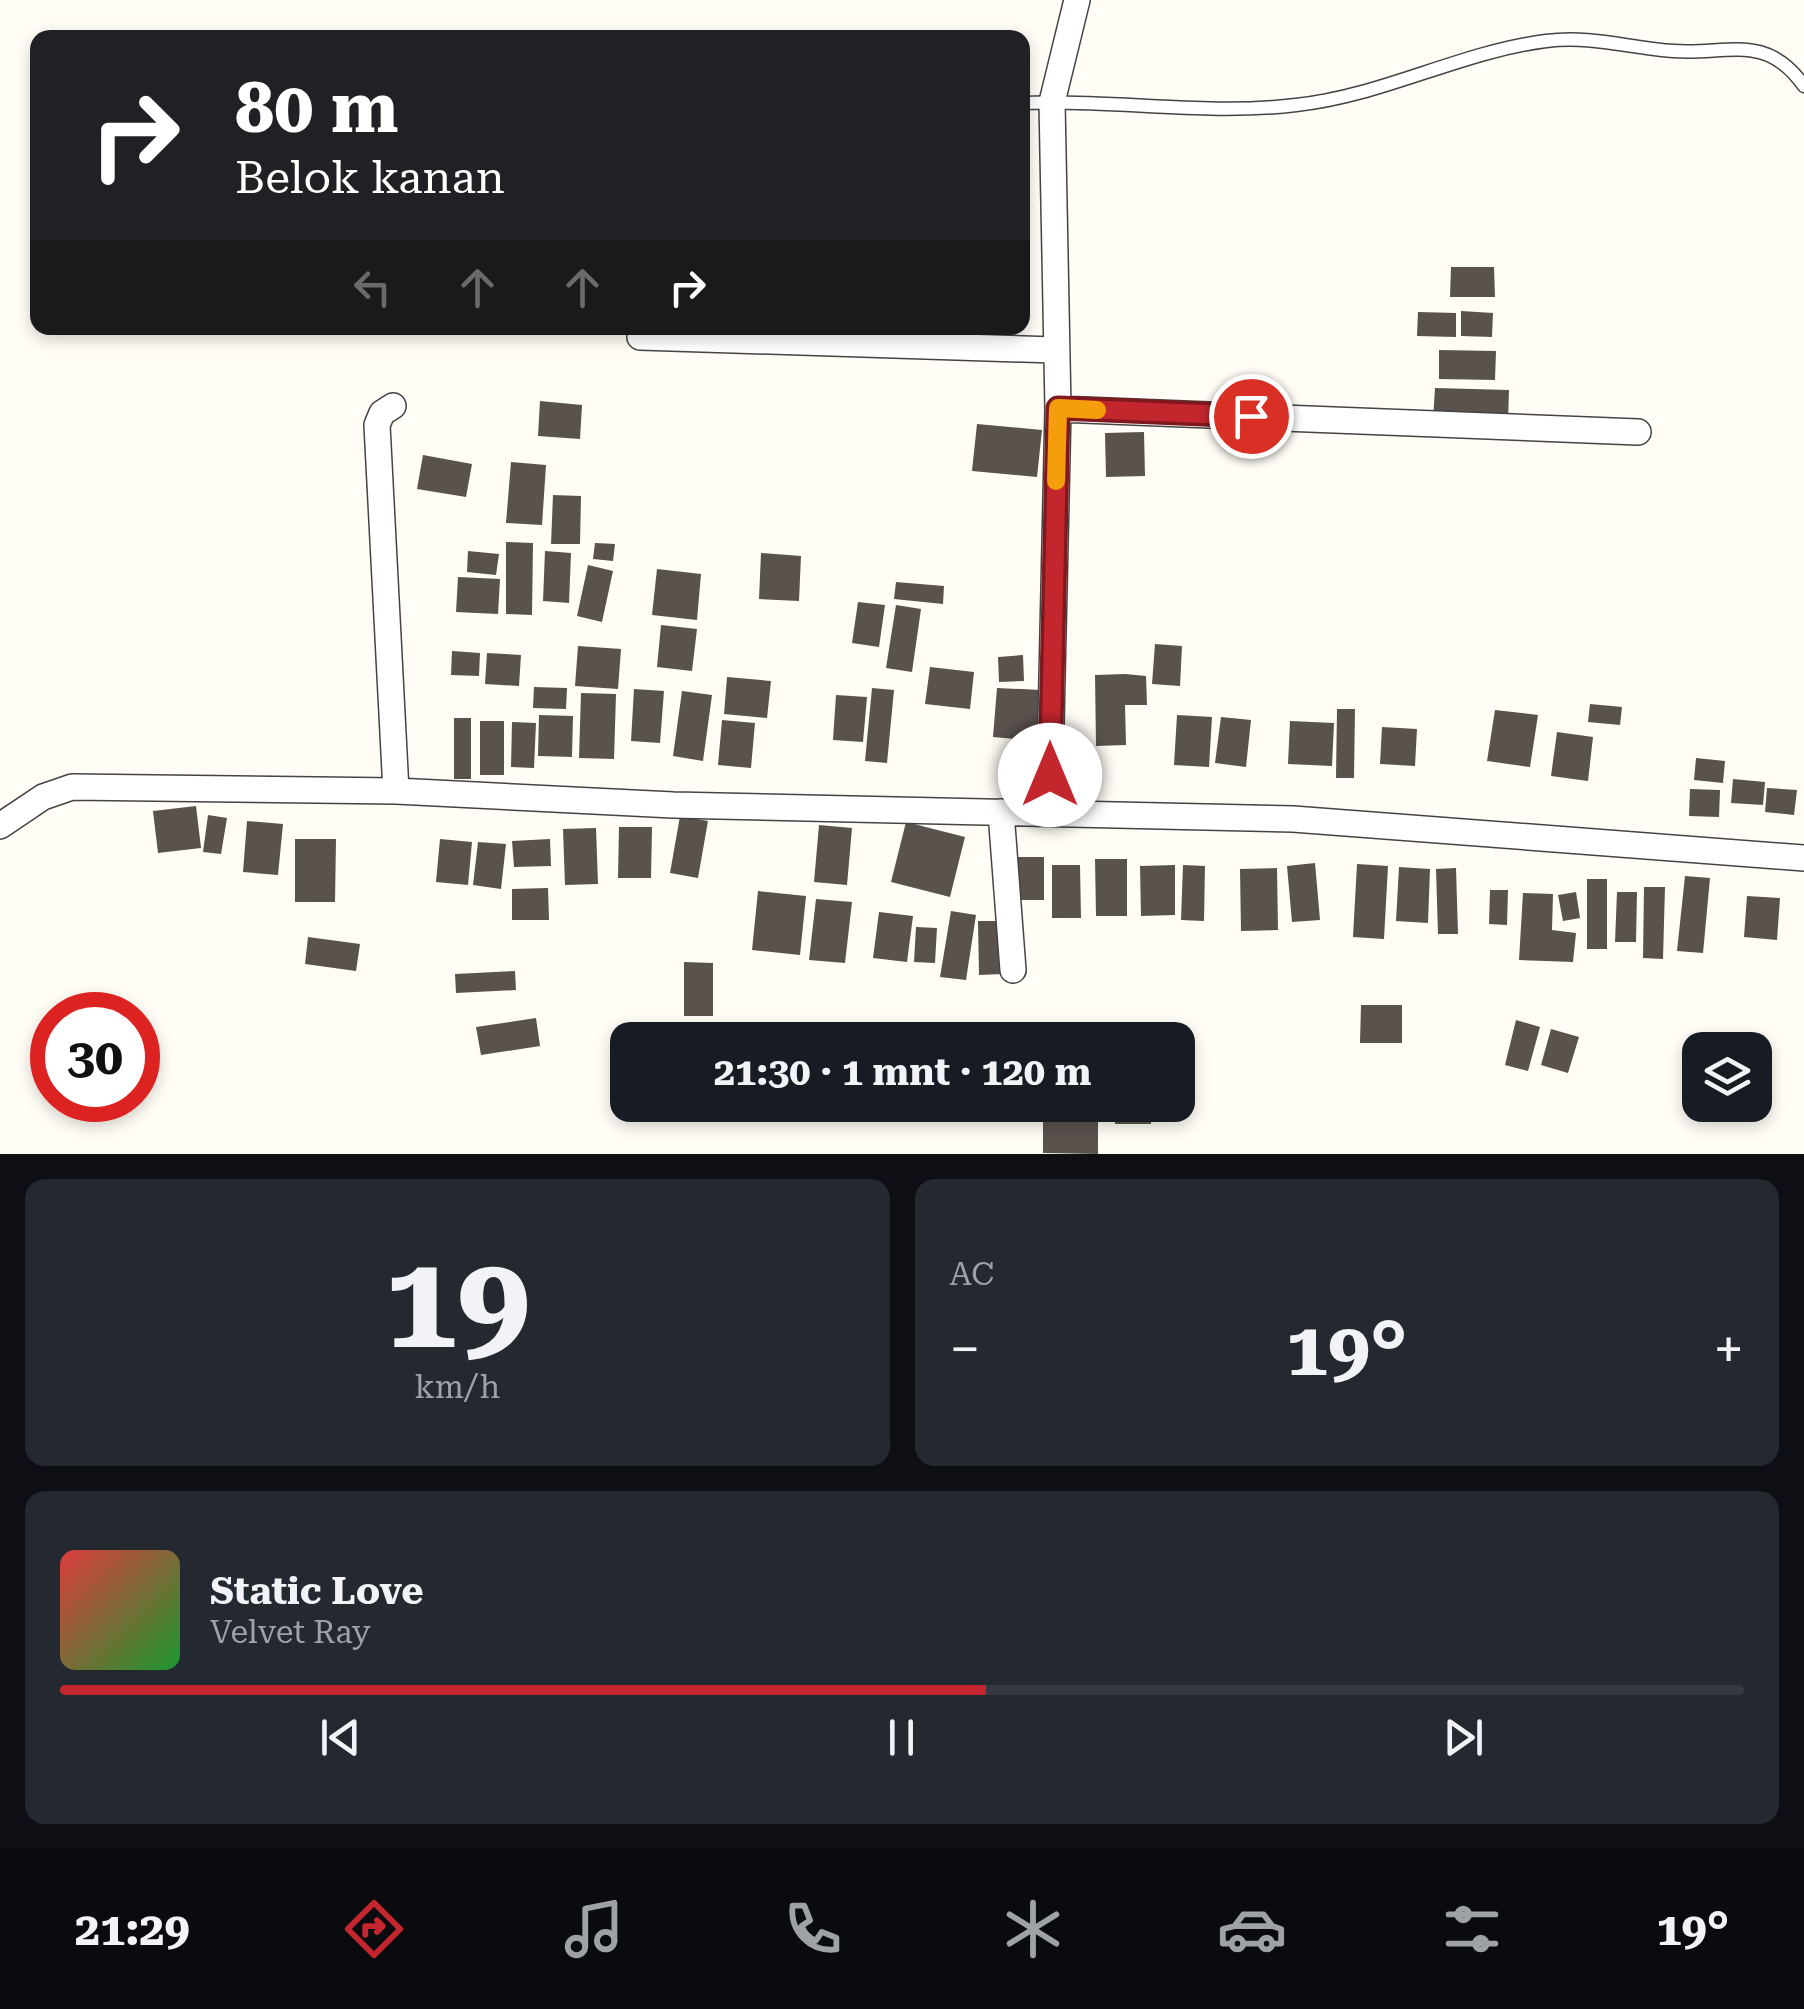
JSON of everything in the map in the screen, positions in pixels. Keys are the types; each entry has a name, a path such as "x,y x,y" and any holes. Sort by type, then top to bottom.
{"street":[{"path":"1050,812 1058,408 1052,102 1076,0"},
{"path":"640,337 1054,350"},
{"path":"393,406 382,413 377,425 396,791"},
{"path":"1058,408 1638,432"},
{"path":"0,826 42,796 72,786 396,791 673,805 1292,819 1804,858"},
{"path":"1001,812 1013,970"}],"lane":[{"path":"1030,103 1166,108 1295,106 1526,45 1590,37 1672,51 1748,47 1777,58 1804,86"}],"building":[{"path":"1451,267 1494,267 1495,297 1450,297"},
{"path":"1461,311 1493,313 1492,337 1461,336"},
{"path":"1418,312 1456,313 1456,337 1417,336"},
{"path":"1439,350 1496,351 1495,380 1439,379"},
{"path":"1435,388 1509,390 1508,422 1433,420"},
{"path":"540,401 582,405 580,439 538,436"},
{"path":"977,424 1042,430 1037,477 972,471"},
{"path":"1144,432 1145,476 1106,477 1105,433"},
{"path":"423,455 472,464 466,497 417,489"},
{"path":"511,462 546,465 542,525 506,523"},
{"path":"553,495 581,496 580,544 551,544"},
{"path":"506,542 533,543 532,615 506,614"},
{"path":"595,543 615,544 613,561 593,559"},
{"path":"468,551 499,554 496,575 467,572"},
{"path":"545,551 571,553 569,603 543,601"},
{"path":"761,553 801,556 799,601 759,599"},
{"path":"588,565 613,571 602,622 577,616"},
{"path":"657,569 701,574 697,620 652,615"},
{"path":"458,577 500,579 498,614 456,612"},
{"path":"896,582 944,586 943,604 894,599"},
{"path":"858,602 885,605 879,647 852,643"},
{"path":"896,605 921,609 912,672 886,668"},
{"path":"661,625 697,629 692,671 657,667"},
{"path":"1155,644 1182,646 1180,686 1152,684"},
{"path":"578,646 621,649 618,689 575,686"},
{"path":"452,651 480,653 479,676 451,675"},
{"path":"487,653 521,655 519,686 485,684"},
{"path":"1023,655 1024,681 999,682 998,657"},
{"path":"930,667 974,672 970,709 925,704"},
{"path":"1095,675 1146,676 1147,705 1125,705 1126,745 1096,746"},
{"path":"727,677 771,681 767,718 724,714"},
{"path":"534,687 567,688 566,709 533,708"},
{"path":"872,688 894,690 887,763 865,761"},
{"path":"997,688 1041,690 1038,741 993,737"},
{"path":"634,689 664,691 660,743 631,741"},
{"path":"682,691 712,695 703,761 673,756"},
{"path":"581,693 616,694 614,759 579,758"},
{"path":"836,695 867,697 863,742 833,740"},
{"path":"1590,704 1622,707 1620,725 1588,722"},
{"path":"1337,709 1355,709 1354,778 1336,778"},
{"path":"1495,710 1538,715 1530,767 1487,761"},
{"path":"539,715 573,716 572,757 538,756"},
{"path":"1177,715 1212,717 1209,767 1174,765"},
{"path":"1221,717 1251,720 1246,767 1215,763"},
{"path":"454,718 471,718 471,779 454,779"},
{"path":"722,720 755,723 751,768 718,765"},
{"path":"480,721 504,721 504,775 480,775"},
{"path":"1290,721 1334,723 1332,766 1288,764"},
{"path":"512,722 536,723 534,768 511,767"},
{"path":"1382,727 1417,729 1415,766 1380,764"},
{"path":"1557,732 1593,737 1588,781 1551,776"},
{"path":"1696,758 1725,761 1723,783 1694,780"},
{"path":"1733,779 1765,782 1763,805 1731,803"},
{"path":"1767,788 1797,790 1794,815 1765,812"},
{"path":"1690,789 1720,790 1719,817 1689,816"},
{"path":"196,806 201,848 158,853 153,811"},
{"path":"208,815 227,818 221,854 203,852"},
{"path":"680,816 708,821 698,878 670,873"},
{"path":"247,821 283,824 278,875 243,872"},
{"path":"906,822 965,837 950,897 891,882"},
{"path":"819,825 852,828 847,885 814,882"},
{"path":"619,827 652,827 651,878 618,878"},
{"path":"596,828 598,884 565,885 563,829"},
{"path":"295,839 336,839 335,902 295,902"},
{"path":"440,839 472,842 468,885 436,882"},
{"path":"550,839 551,866 514,867 512,841"},
{"path":"478,842 506,844 501,889 473,885"},
{"path":"1016,857 1044,857 1044,900 1016,900"},
{"path":"1095,859 1127,859 1127,916 1096,916"},
{"path":"1315,863 1320,920 1292,922 1287,866"},
{"path":"1357,864 1388,866 1384,939 1353,937"},
{"path":"1052,865 1080,865 1081,918 1052,918"},
{"path":"1175,865 1175,915 1141,916 1140,866"},
{"path":"1183,865 1205,866 1204,921 1181,920"},
{"path":"1399,867 1430,869 1428,923 1396,921"},
{"path":"1277,868 1278,930 1241,931 1240,869"},
{"path":"1456,868 1458,934 1438,934 1436,869"},
{"path":"1685,876 1710,878 1703,953 1677,951"},
{"path":"1587,879 1607,879 1607,949 1587,949"},
{"path":"1644,887 1665,887 1663,959 1643,958"},
{"path":"548,888 549,920 512,920 512,889"},
{"path":"1490,890 1508,890 1507,925 1489,924"},
{"path":"758,891 806,896 800,955 752,950"},
{"path":"1576,892 1580,918 1563,921 1558,895"},
{"path":"1617,892 1637,892 1636,942 1615,942"},
{"path":"1523,893 1553,894 1552,930 1576,933 1573,962 1519,960"},
{"path":"1747,896 1780,898 1777,940 1744,937"},
{"path":"816,899 852,902 845,963 809,960"},
{"path":"951,911 976,915 966,980 940,977"},
{"path":"879,912 913,916 907,962 873,958"},
{"path":"978,921 1002,921 1003,974 979,975"},
{"path":"916,927 937,928 935,963 914,962"},
{"path":"308,937 360,944 356,971 305,964"},
{"path":"684,962 713,963 713,1016 684,1016"},
{"path":"515,971 516,990 456,993 455,974"},
{"path":"1361,1005 1402,1005 1402,1043 1360,1043"},
{"path":"536,1018 540,1046 481,1055 476,1027"},
{"path":"1516,1020 1540,1027 1528,1071 1505,1065"},
{"path":"1551,1029 1579,1037 1568,1073 1541,1065"},
{"path":"1043,1122 1098,1122 1098,1154 1043,1153"},
{"path":"1115,1122 1151,1122 1151,1124"}],"slow traffic":[{"path":"1056,481 1058,408 1097,410"}],"route":[{"path":"1050,775 1058,408 1251,416"}]}
